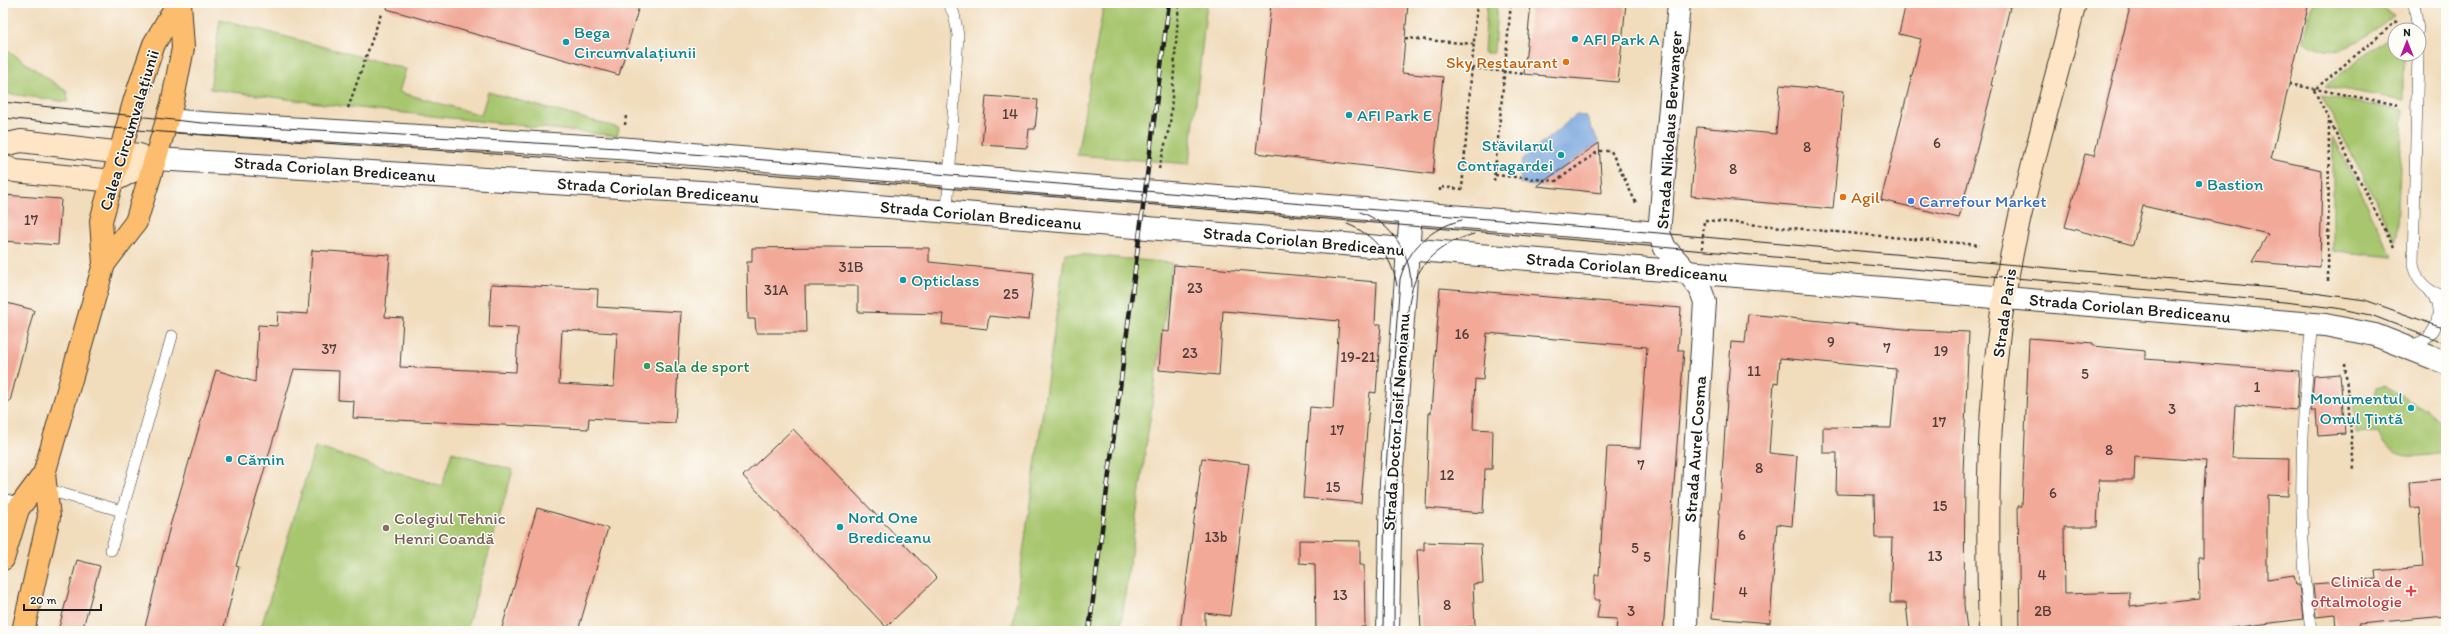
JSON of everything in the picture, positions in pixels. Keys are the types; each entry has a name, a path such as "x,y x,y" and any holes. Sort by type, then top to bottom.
{"main road":[{"name":"Calea Circumvalațiunii","path":"104,264 136,222 168,120 183,48 179,3"},
{"name":"Calea Circumvalațiunii","path":"23,631 49,517 45,482 104,264 101,221 135,99 154,44 179,3"},
{"name":"Strada Paris","path":"1990,631 1989,536 1992,434 1999,344 2013,249 2075,3"},
{"path":"3,145 20,141 120,151 156,159"},
{"path":"3,166 14,171 113,181 156,159"},
{"name":"Calea Circumvalațiunii","path":"3,559 10,507 45,482"}],"street":[{"name":"Strada Nikolaus Berwanger","path":"1679,3 1659,234 1665,248 1687,272"},
{"name":"Strada Coriolan Brediceanu","path":"168,120 202,124 618,148 1659,234"},
{"name":"Strada Coriolan Brediceanu","path":"156,159 718,194 2312,323 2359,330 2398,343 2446,363"},
{"name":"Strada Doctor Iosif Nemoianu","path":"1388,631 1391,483 1411,214"},
{"name":"Strada Aurel Cosma","path":"1686,631 1687,577 1705,302 1700,288 1687,272"}],"lane":[{"path":"947,212 951,175 958,34 954,14 948,3"},
{"path":"2414,3 2417,22"},
{"path":"2398,343 2417,343 2434,330 2439,312 2437,300 2430,290 2418,279 2412,260 2418,62"},
{"path":"2430,290 2446,296"},
{"path":"2310,631 2306,588 2301,445 2312,323"},
{"path":"111,550 172,336"},
{"path":"45,482 122,511"}],"path":[{"path":"1157,175 1170,124 1179,3"},
{"path":"1440,187 1462,189 1477,3"},
{"path":"1494,181 1511,3"},
{"path":"347,111 380,14"},
{"path":"2314,90 2391,28 2400,18"},
{"path":"1405,38 1473,44"},
{"path":"1472,68 1524,74"},
{"path":"2289,84 2314,90 2401,105"},
{"path":"2314,90 2396,254"},
{"path":"2328,281 2329,120"},
{"path":"1495,176 1556,181 1599,150 1611,151 1639,208"},
{"path":"1701,251 1704,220 1980,245"},
{"path":"2345,364 2354,470"}],"green space":[{"path":"1104,3 1207,3 1189,164 1077,155"},
{"path":"1487,3 1497,3 1494,53 1484,53"},
{"path":"2313,3 2374,3 2394,15 2362,39 2351,45 2340,49 2328,50 2316,47 2304,40"},
{"path":"220,19 406,69 399,92 481,115 488,92 619,128 617,136 349,107 210,89"},
{"path":"2387,38 2387,62 2404,62 2404,100 2325,86"},
{"path":"3,47 67,92 68,102 3,93"},
{"path":"2322,96 2403,111 2396,242"},
{"path":"2333,136 2393,257 2333,251"},
{"path":"1065,253 1172,263 1120,631 1012,631"},
{"path":"2384,386 2428,411 2446,427 2446,453 2406,456 2390,449 2378,432 2356,434 2353,399 2375,397 2377,388"},
{"path":"315,447 442,486 452,452 513,470 466,631 260,631"}],"water":[{"path":"1576,115 1586,116 1599,143 1556,173 1547,187 1520,184 1522,160"}],"building":[{"name":"Bega Circumvalațiunii","path":"388,3 640,3 619,75 387,9"},
{"name":"AFI Park E","path":"1271,3 1408,3 1402,73 1443,77 1433,174 1256,153"},
{"name":"AFI Park A","path":"1531,3 1626,3 1618,82 1524,74"},
{"path":"1906,3 2011,3 1991,85 1993,86 1959,218 1881,200 1921,39 1899,34"},
{"path":"2131,3 2309,3 2271,159 2322,170 2320,267 2252,262 2268,234 2143,206 2133,245 2065,227 2085,154 2094,156"},
{"path":"1780,85 1844,91 1833,209 1691,196 1697,127 1776,134"},
{"path":"986,96 1038,100 1035,129 1029,129 1027,148 982,145"},
{"path":"1599,143 1602,193 1537,186"},
{"path":"3,195 61,199 58,245 3,241"},
{"path":"752,248 929,248 929,262 1034,273 1029,320 989,316 987,329 942,324 943,314 858,312 858,286 805,286 806,333 756,333 755,319 748,319 747,262 752,262"},
{"path":"312,250 390,255 385,317 403,318 400,367 516,372 518,328 489,327 491,284 598,289 597,307 681,312 675,423 589,418 588,429 353,418 354,401 338,400 339,371 294,369 236,566 239,567 223,631 144,631 170,526 216,370 255,382 258,325 277,326 278,312 308,314","holes":["562,330 617,333 614,387 559,384"]},
{"path":"1174,265 1377,282 1375,324 1381,324 1376,393 1370,392 1361,503 1303,498 1310,407 1333,409 1339,321 1223,311 1219,375 1159,370 1162,331 1169,332"},
{"path":"1440,288 1681,308 1678,350 1684,350 1663,631 1616,631 1617,619 1597,618 1600,600 1594,600 1595,575 1599,575 1607,447 1640,448 1647,347 1487,333 1483,380 1475,379 1473,429 1493,430 1492,469 1485,469 1483,513 1426,508 1429,413 1431,413"},
{"path":"3,302 34,310 10,401 3,401"},
{"path":"1748,314 1915,330 1969,332 1963,473 1965,473 1964,604 1967,631 1909,631 1906,603 1890,603 1892,538 1875,538 1874,495 1836,494 1837,453 1823,453 1823,427 1891,428 1896,369 1780,358 1778,383 1774,382 1769,453 1797,456 1792,526 1777,524 1770,623 1712,618 1731,342 1745,343"},
{"path":"2029,338 2093,343 2093,346 2145,351 2145,359 2299,371 2297,410 2235,405 2232,458 2289,459 2288,496 2267,495 2267,579 2294,575 2296,585 2299,585 2303,619 2208,631 2020,631 2018,506 2022,506","holes":["2135,456 2206,461 2203,502 2203,558 2199,558 2200,599 2130,607 2130,592 2065,594 2064,527 2097,527 2099,480 2134,480"]},
{"path":"2340,374 2345,434 2318,436 2316,411 2311,411 2314,376"},
{"name":"Nord One Brediceanu","path":"793,429 937,578 886,627 743,476"},
{"path":"1202,458 1249,464 1230,616 1205,613 1205,631 1180,631"},
{"path":"2446,479 2446,616 2359,624 2360,631 2336,631 2335,615 2316,617 2313,584 2376,579 2375,571 2423,567 2419,507 2411,508 2409,482"},
{"path":"537,508 608,528 578,631 501,631"},
{"path":"1299,540 1360,541 1360,565 1364,565 1365,627 1361,627 1361,631 1316,631 1315,564 1299,563"},
{"path":"1424,542 1481,544 1483,583 1473,584 1475,626 1466,627 1466,631 1421,631 1417,550 1424,550"},
{"path":"77,560 100,566 82,631 58,631"}],"tram line":[{"path":"3,102 202,123 618,148 1659,233 2285,289 2365,300 2446,329"},
{"path":"3,118 158,132 545,157 1038,195 1661,247 2284,302 2336,308 2371,315 2446,344"},
{"path":"1360,212 1381,224 1398,241 1408,262 1411,286"},
{"path":"1383,631 1385,482 1400,279 1409,257 1423,240 1440,228 1462,220"},
{"path":"1347,224 1366,234 1381,248 1391,266 1397,286"},
{"path":"1394,631 1395,530 1398,462 1407,320 1412,288 1416,278 1426,262 1433,255 1456,240 1474,234"}],"railway":[{"path":"1089,631 1169,3"}],"place":[{"name":"AFI Park A","path":"1575,39"},
{"name":"Bega Circumvalațiunii","path":"566,42"},
{"name":"Sky Restaurant","path":"1566,62"},
{"name":"AFI Park E","path":"1349,115"},
{"name":"Stăvilarul Contragardei","path":"1561,155"},
{"name":"Bastion","path":"2199,184"},
{"name":"Agil","path":"1843,197"},
{"name":"Carrefour Market","path":"1911,201"},
{"name":"Opticlass","path":"903,280"},
{"name":"Sala de sport","path":"647,366"},
{"name":"Monumentul Omul Țintă","path":"2411,408"},
{"name":"Cămin","path":"229,459"},
{"name":"Nord One Brediceanu","path":"840,527"},
{"name":"Colegiul Tehnic Henri Coandă","path":"386,528"},
{"name":"Clinica de oftalmologie","path":"2411,591"}]}
